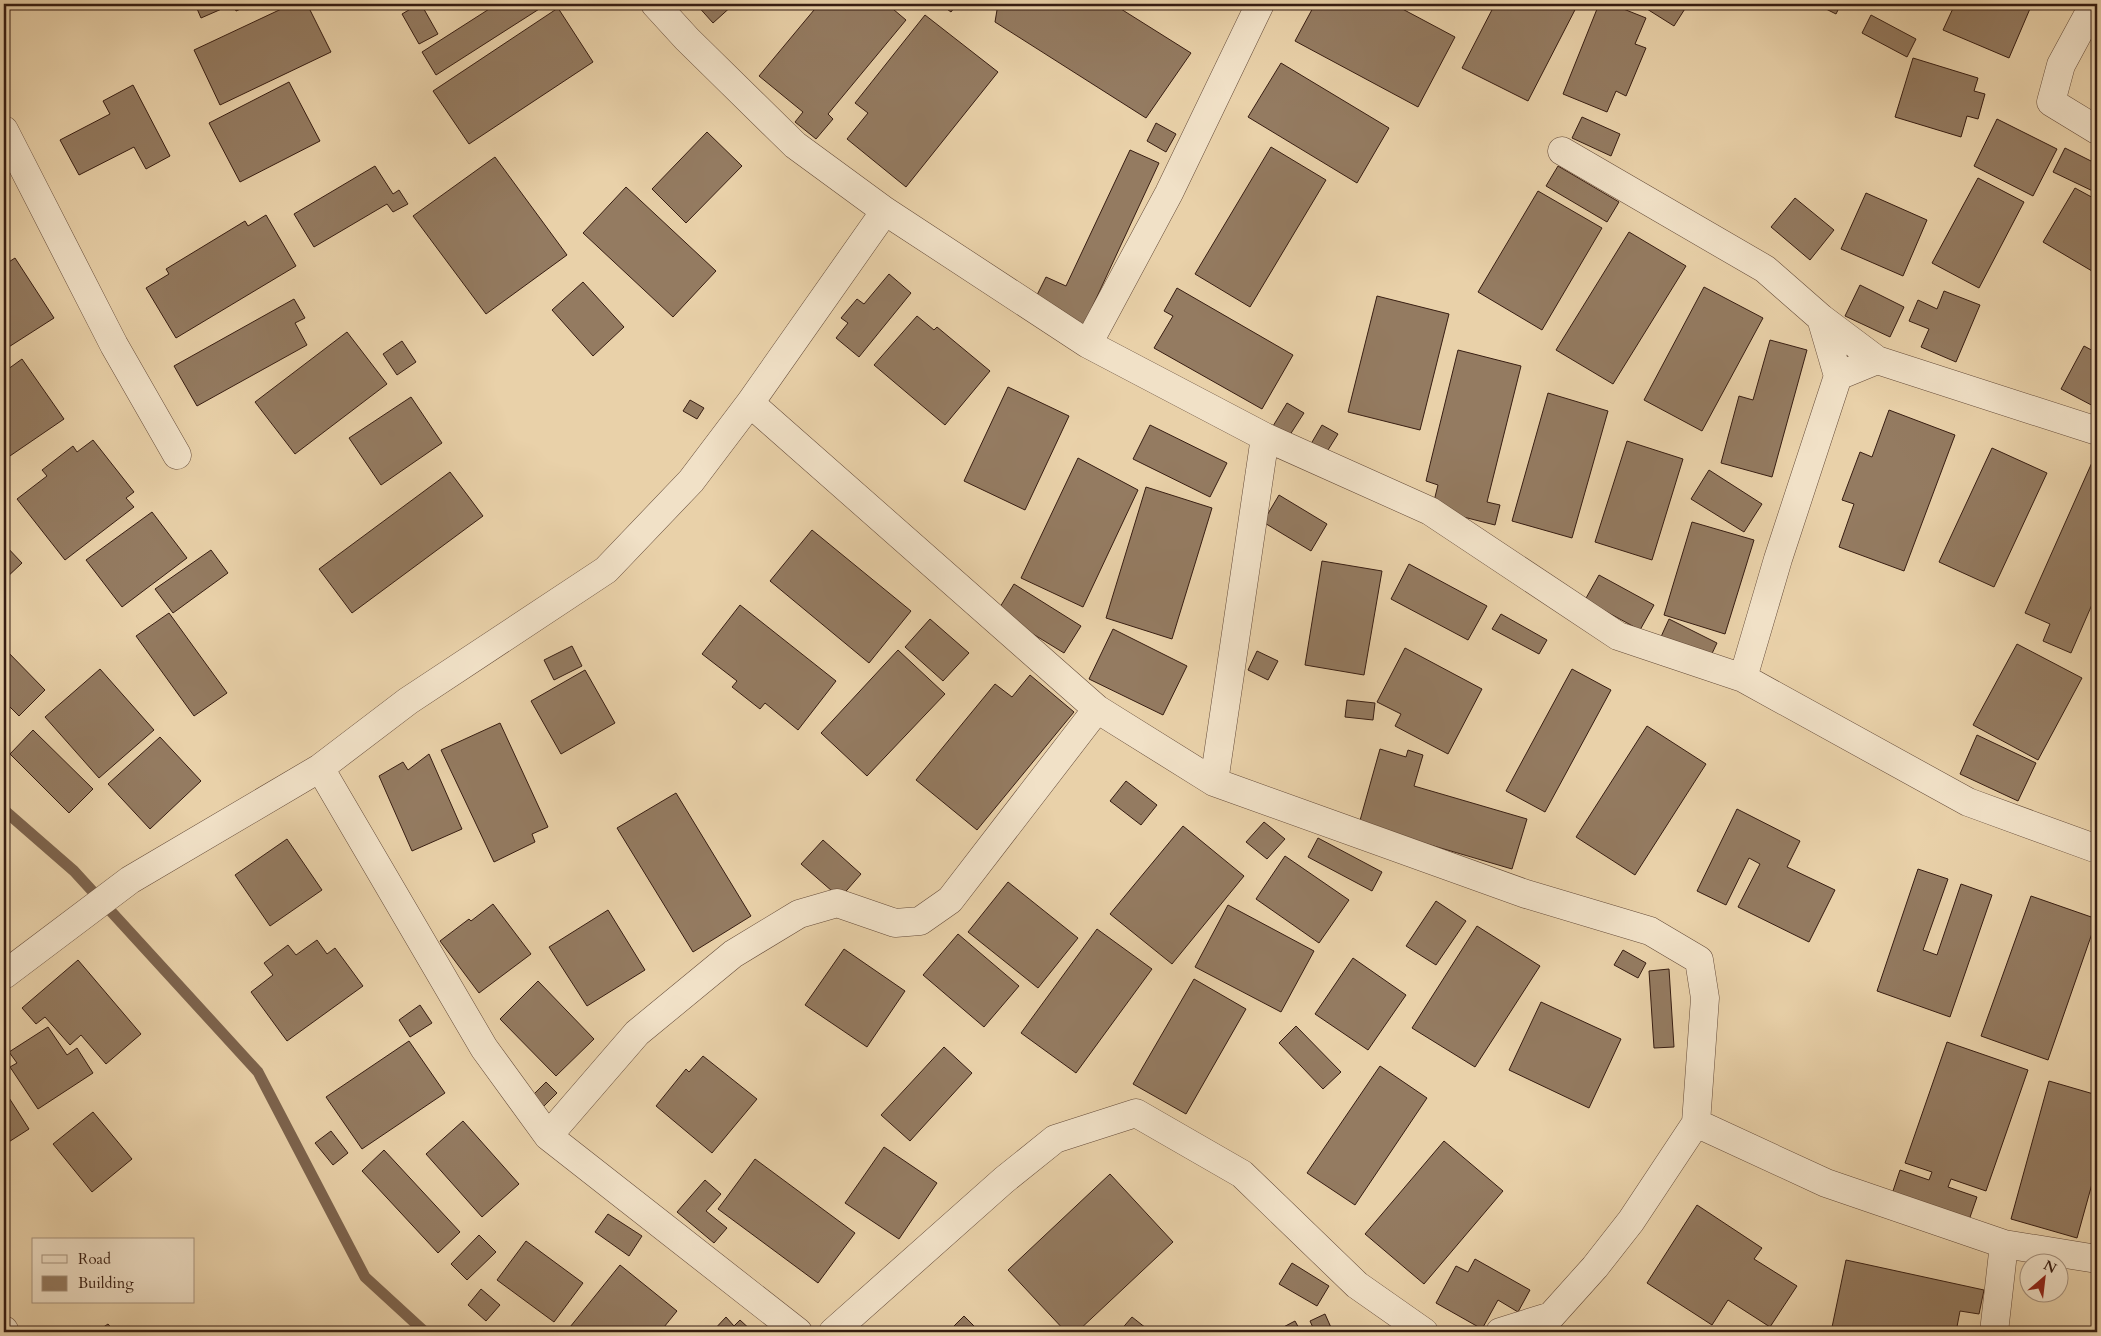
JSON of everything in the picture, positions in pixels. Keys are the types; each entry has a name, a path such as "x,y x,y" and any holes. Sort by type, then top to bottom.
{"street":[{"path":"656,4 687,40 795,145 885,212 1088,344 1265,437 1430,511 1618,636 1743,678 1968,802 2097,849"},
{"path":"1088,344 1168,193 1260,4"},
{"path":"2094,4 2061,66 2051,102 2097,130"},
{"path":"4,130 114,345 177,454"},
{"path":"1562,151 1765,269 1821,318 1877,360 2097,431"},
{"path":"4,975 130,880 320,768 408,701 606,570 691,481 750,403 885,212"},
{"path":"1743,678 1778,559 1838,376 1821,318"},
{"path":"1838,376 1877,360"},
{"path":"750,403 1097,709 1214,782 1526,894 1650,931 1699,960 1705,998 1696,1122 1631,1221 1595,1267 1551,1316 1500,1332"},
{"path":"1214,782 1265,437"},
{"path":"548,1136 637,1033 733,954 799,914 837,903 895,923 920,921 950,900 1097,709"},
{"path":"320,768 484,1048 548,1136 798,1332"},
{"path":"833,1332 1004,1180 1054,1139 1136,1113 1242,1174 1357,1285 1424,1332"},
{"path":"1696,1122 1826,1183 2004,1244 2097,1259"},
{"path":"1994,1332 2004,1244"}],"building":[{"path":"195,4 233,4 201,18"},
{"path":"233,4 252,4 236,11"},
{"path":"292,4 307,4 331,52 220,105 194,50"},
{"path":"421,4 438,34 419,44 402,14"},
{"path":"497,4 547,4 436,75 422,52"},
{"path":"696,4 734,4 713,23"},
{"path":"819,4 887,4 906,20 828,114 833,119 816,139 795,122 803,112 759,76"},
{"path":"940,4 957,4 951,12"},
{"path":"998,4 1113,4 1191,53 1146,118 995,22"},
{"path":"1315,4 1393,4 1455,37 1418,107 1295,41"},
{"path":"1454,4 1466,4 1464,9"},
{"path":"1495,4 1578,4 1528,101 1462,68"},
{"path":"1599,4 1611,4 1646,18 1635,44 1646,48 1626,96 1616,91 1607,112 1563,94"},
{"path":"1639,4 1688,4 1674,26"},
{"path":"1816,4 1841,4 1836,14"},
{"path":"1955,4 2032,4 2009,58 1943,30"},
{"path":"558,8 593,62 469,144 433,91"},
{"path":"925,15 998,72 906,187 847,139 868,113 855,103"},
{"path":"1871,15 1916,39 1907,57 1862,33"},
{"path":"1913,58 1978,78 1974,91 1985,94 1978,119 1967,116 1961,137 1895,117"},
{"path":"1281,63 1389,128 1357,183 1248,117"},
{"path":"289,82 320,141 240,182 209,123"},
{"path":"133,85 170,156 146,169 134,147 79,175 60,140 110,114 103,101"},
{"path":"1582,117 1620,134 1611,156 1572,138"},
{"path":"1997,119 2057,149 2033,196 1974,166"},
{"path":"1156,123 1176,134 1166,152 1147,141"},
{"path":"707,132 742,166 686,223 652,189"},
{"path":"1271,147 1326,180 1250,307 1195,274"},
{"path":"2065,148 2097,164 2097,193 2053,172"},
{"path":"1130,150 1159,163 1082,329 1032,305 1046,277 1066,286"},
{"path":"495,157 567,255 486,314 413,216"},
{"path":"375,166 393,194 399,190 408,204 393,212 387,204 314,247 294,214"},
{"path":"1558,166 1619,202 1607,222 1546,186"},
{"path":"1978,178 2024,202 1979,288 1932,263"},
{"path":"626,187 716,271 673,317 583,233"},
{"path":"2075,188 2097,200 2097,274 2043,242"},
{"path":"1538,191 1602,228 1542,330 1478,292"},
{"path":"1866,193 1927,220 1903,276 1841,249"},
{"path":"1795,198 1834,230 1810,260 1771,227"},
{"path":"266,215 296,266 176,338 146,288 169,274 166,269 245,221 248,226"},
{"path":"4,227 9,235 4,238"},
{"path":"1629,232 1686,266 1613,384 1556,350"},
{"path":"15,258 54,318 4,350 4,276 8,273 4,265"},
{"path":"889,274 911,293 859,357 836,338 848,323 841,318 857,299 864,304"},
{"path":"583,282 624,327 593,356 552,310"},
{"path":"1860,285 1904,307 1890,337 1845,316"},
{"path":"1704,287 1763,318 1702,431 1644,400"},
{"path":"1177,288 1293,355 1262,409 1154,348 1173,316 1164,311"},
{"path":"1944,291 1980,305 1956,362 1921,347 1929,329 1909,321 1918,300 1937,309"},
{"path":"1377,296 1449,314 1420,430 1348,412"},
{"path":"294,299 305,318 295,323 307,345 197,406 174,366"},
{"path":"917,316 934,330 937,327 990,371 945,425 874,365"},
{"path":"347,332 387,384 295,454 255,402"},
{"path":"1770,340 1807,350 1772,477 1721,463 1739,396 1753,400"},
{"path":"402,341 416,362 397,375 383,354"},
{"path":"2084,346 2097,353 2097,381 2095,385 2097,387 2097,408 2061,389"},
{"path":"1458,350 1521,366 1487,502 1500,505 1495,525 1432,509 1438,485 1426,481"},
{"path":"22,359 64,419 4,460 4,372"},
{"path":"1008,387 1069,416 1025,510 964,481"},
{"path":"1548,393 1608,411 1572,538 1512,521"},
{"path":"411,397 442,443 381,485 349,438"},
{"path":"690,400 704,408 697,419 683,411"},
{"path":"1287,403 1304,413 1286,441 1270,431"},
{"path":"1889,410 1955,435 1904,571 1839,547 1854,504 1842,500 1860,452 1872,457"},
{"path":"1150,425 1227,463 1210,497 1133,459"},
{"path":"1322,425 1338,434 1323,458 1308,449"},
{"path":"93,440 134,492 126,498 134,507 65,560 17,499 47,476 42,470 73,446 77,452"},
{"path":"1627,441 1683,459 1652,560 1595,542"},
{"path":"1992,448 2047,473 1994,587 1939,562"},
{"path":"1078,458 1138,490 1083,607 1021,578"},
{"path":"2094,458 2097,459 2097,593 2071,653 2043,641 2050,624 2025,613"},
{"path":"1709,470 1762,504 1744,532 1691,499"},
{"path":"450,472 483,516 352,613 319,569"},
{"path":"1146,487 1212,508 1172,639 1106,618"},
{"path":"1279,495 1327,524 1311,551 1263,522"},
{"path":"152,512 187,558 122,607 86,560"},
{"path":"1692,522 1754,540 1725,634 1664,615"},
{"path":"812,530 911,611 869,663 770,581"},
{"path":"4,544 22,563 4,580"},
{"path":"211,550 228,573 173,613 155,589"},
{"path":"1322,561 1382,571 1364,675 1305,665"},
{"path":"1409,564 1487,606 1468,640 1391,599"},
{"path":"1599,575 1654,605 1640,630 1585,600"},
{"path":"1014,584 1081,626 1064,653 997,612"},
{"path":"740,605 836,681 798,730 765,703 760,709 732,687 737,681 702,654"},
{"path":"169,613 227,693 194,716 136,636"},
{"path":"1501,614 1547,640 1539,654 1492,629"},
{"path":"930,619 969,653 943,681 905,647"},
{"path":"1669,619 1717,643 1708,662 1660,639"},
{"path":"1113,629 1187,666 1163,715 1089,679"},
{"path":"2017,644 2082,678 2038,760 1973,725"},
{"path":"572,646 582,666 554,680 544,660"},
{"path":"4,648 45,690 19,716 4,701"},
{"path":"1405,648 1482,689 1448,754 1395,726 1401,714 1377,702"},
{"path":"898,650 945,694 867,776 821,733"},
{"path":"1257,651 1278,661 1268,680 1248,670"},
{"path":"100,669 154,730 99,778 45,717"},
{"path":"1572,669 1611,690 1545,812 1506,791"},
{"path":"585,670 615,723 561,754 531,701"},
{"path":"1030,675 1074,712 977,830 916,780 995,684 1012,697"},
{"path":"1347,700 1375,703 1373,720 1345,717"},
{"path":"500,723 548,827 532,834 535,842 494,862 441,750"},
{"path":"1647,726 1706,764 1635,875 1576,837"},
{"path":"33,730 93,789 69,813 10,754"},
{"path":"1977,735 2036,763 2018,801 1960,774"},
{"path":"160,737 201,781 150,829 108,784"},
{"path":"1380,749 1406,757 1408,750 1423,755 1414,786 1527,819 1512,869 1359,824"},
{"path":"429,754 462,829 412,851 379,776 403,762 408,770"},
{"path":"1126,781 1157,805 1141,825 1110,801"},
{"path":"676,793 751,916 693,952 617,828"},
{"path":"2097,800 2097,821 2092,820"},
{"path":"1737,809 1800,841 1787,867 1835,890 1809,942 1738,907 1760,864 1749,858 1726,905 1697,891"},
{"path":"1264,822 1285,839 1267,859 1246,842"},
{"path":"1183,826 1244,876 1172,964 1110,914"},
{"path":"1318,838 1382,872 1372,891 1308,857"},
{"path":"287,839 322,890 270,926 235,875"},
{"path":"823,840 861,874 840,898 801,864"},
{"path":"1285,856 1349,900 1319,943 1256,899"},
{"path":"1918,869 1948,879 1923,950 1937,955 1961,884 1992,895 1950,1017 1877,991"},
{"path":"1008,882 1078,938 1038,988 968,932"},
{"path":"2031,896 2097,919 2048,1060 1981,1036"},
{"path":"1436,901 1466,921 1436,965 1406,946"},
{"path":"493,904 531,954 479,993 440,941"},
{"path":"1228,905 1314,951 1281,1012 1195,967"},
{"path":"608,910 645,970 587,1006 549,947"},
{"path":"1477,926 1540,966 1475,1067 1412,1028"},
{"path":"1097,929 1152,969 1076,1073 1021,1033"},
{"path":"958,934 1019,986 984,1027 923,975"},
{"path":"317,940 327,954 335,948 363,986 287,1041 251,992 273,975 264,963 288,945 296,955"},
{"path":"844,949 905,991 867,1047 805,1005"},
{"path":"1623,950 1646,963 1638,978 1614,965"},
{"path":"1353,958 1406,995 1368,1050 1315,1014"},
{"path":"78,960 141,1034 106,1064 81,1035 70,1045 45,1017 36,1024 22,1008"},
{"path":"1669,969 1674,1047 1654,1048 1649,971"},
{"path":"1194,979 1246,1009 1186,1114 1133,1084"},
{"path":"538,981 594,1039 556,1076 500,1019"},
{"path":"1541,1002 1621,1039 1589,1108 1509,1070"},
{"path":"420,1005 432,1023 410,1037 399,1020"},
{"path":"1296,1026 1341,1072 1323,1089 1279,1043"},
{"path":"48,1027 67,1055 77,1048 93,1073 38,1109 10,1067 17,1063 9,1052"},
{"path":"409,1041 445,1093 362,1149 326,1097"},
{"path":"1947,1042 2028,1070 1986,1191 1951,1179 1948,1187 1977,1197 1968,1223 1891,1197 1900,1170 1929,1180 1932,1172 1905,1163"},
{"path":"944,1047 972,1073 910,1141 881,1115"},
{"path":"703,1056 757,1099 712,1153 656,1106 686,1069 689,1072"},
{"path":"1380,1066 1427,1098 1355,1205 1307,1173"},
{"path":"2049,1081 2097,1095 2097,1166 2077,1238 2011,1219"},
{"path":"546,1082 557,1093 541,1109 530,1098"},
{"path":"4,1090 29,1129 4,1145"},
{"path":"93,1112 132,1159 92,1192 53,1144"},
{"path":"463,1121 519,1184 482,1217 426,1154"},
{"path":"331,1131 348,1153 333,1165 315,1143"},
{"path":"1444,1141 1503,1191 1424,1284 1365,1234"},
{"path":"884,1147 937,1183 899,1239 845,1203"},
{"path":"384,1150 460,1232 438,1253 362,1171"},
{"path":"755,1159 855,1233 818,1283 718,1209"},
{"path":"1110,1174 1173,1242 1077,1332 1066,1332 1008,1270"},
{"path":"705,1180 721,1194 706,1211 727,1228 714,1243 677,1212"},
{"path":"1697,1205 1762,1248 1754,1259 1797,1286 1770,1327 1728,1300 1712,1325 1647,1283"},
{"path":"608,1214 642,1236 629,1256 595,1232"},
{"path":"479,1235 496,1252 467,1280 451,1264"},
{"path":"526,1241 583,1283 554,1322 497,1280"},
{"path":"1475,1259 1530,1290 1518,1312 1498,1300 1482,1329 1436,1303 1456,1266 1468,1272"},
{"path":"1846,1260 1984,1290 1979,1314 1960,1311 1956,1332 1831,1332"},
{"path":"1292,1263 1329,1286 1317,1306 1279,1284"},
{"path":"620,1265 677,1311 660,1332 566,1332"},
{"path":"481,1289 500,1305 486,1321 468,1305"},
{"path":"1325,1314 1333,1332 1315,1332 1310,1321"},
{"path":"964,1316 980,1332 948,1332"},
{"path":"726,1317 734,1326 740,1320 753,1332 712,1332"},
{"path":"1132,1317 1151,1332 1119,1332"},
{"path":"1295,1321 1301,1332 1274,1332"},
{"path":"108,1324 115,1332 96,1332"},
{"path":"1684,1327 1693,1332 1681,1332"}],"waterway":[{"path":"4,810 74,871 258,1072 365,1277 425,1332"}]}
